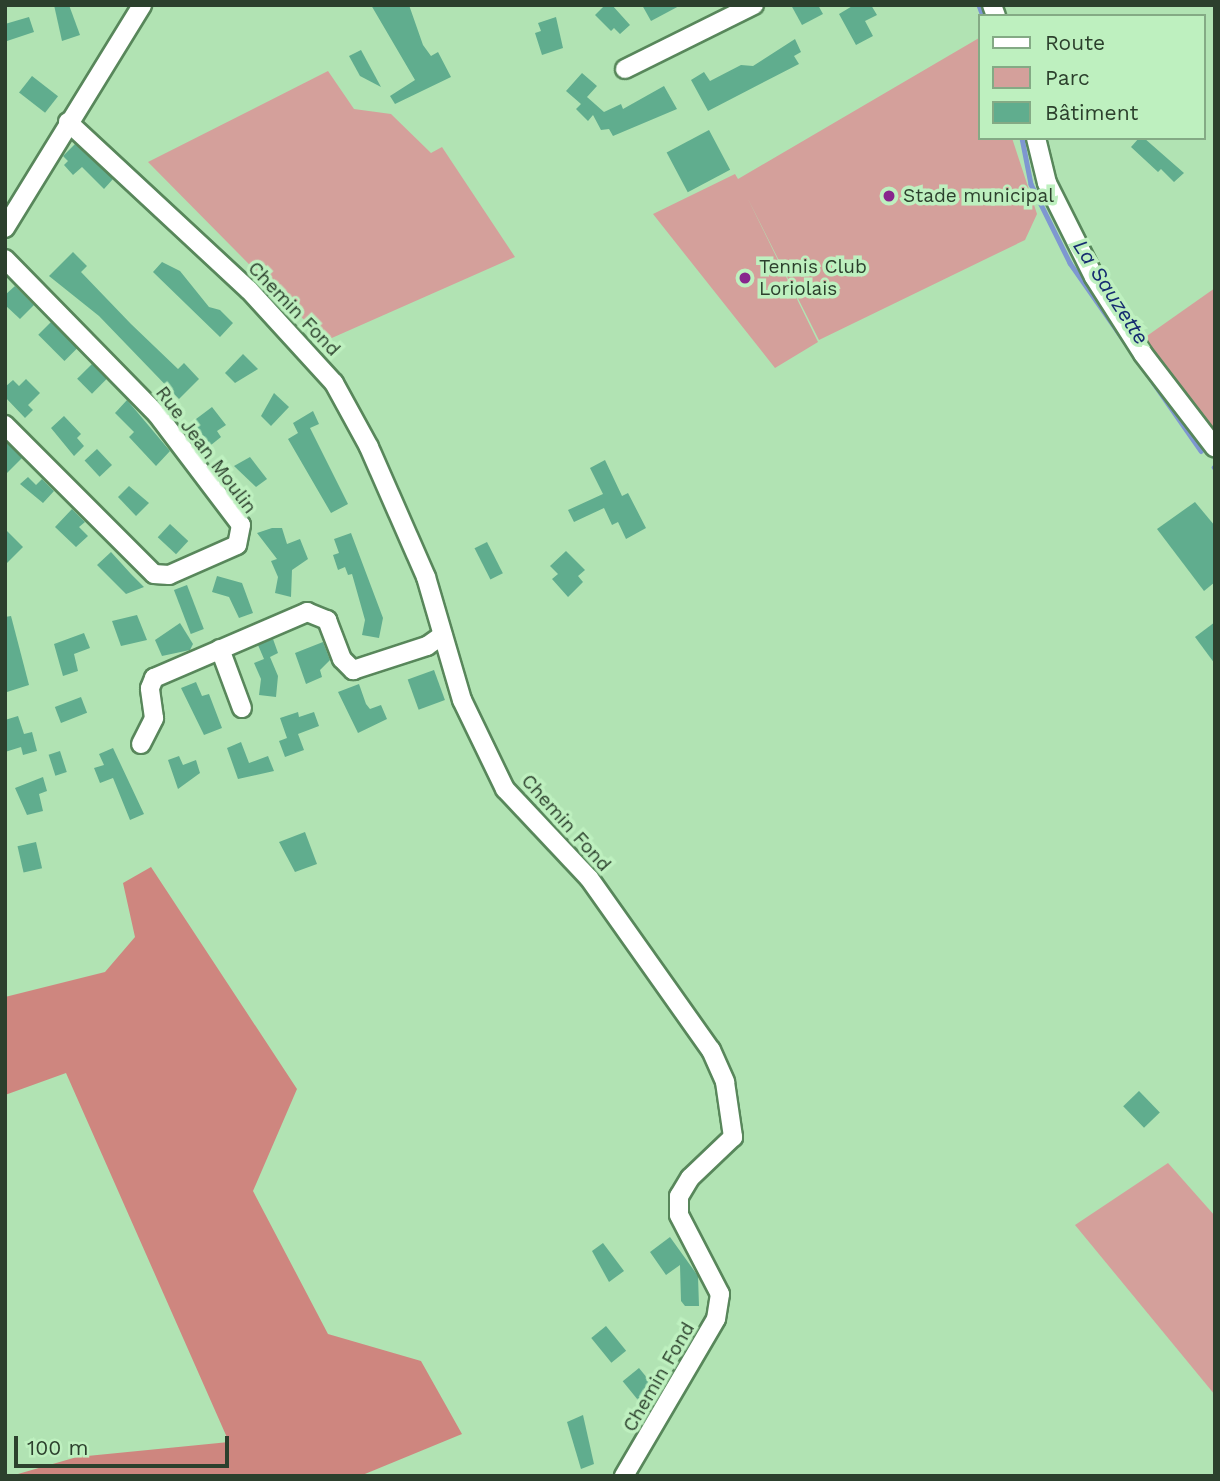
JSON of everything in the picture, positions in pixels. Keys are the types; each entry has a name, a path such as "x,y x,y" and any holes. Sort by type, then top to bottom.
{"street":[{"path":"5,228 142,5"},
{"path":"625,69 754,5"},
{"name":"Chemin Fond","path":"68,122 249,290 334,383 369,447 425,578 462,700 505,789 589,878 711,1050 732,1113 733,1137 690,1178 679,1196 680,1215 714,1275 720,1294 716,1319 624,1476"},
{"path":"1036,140 1047,183 1094,277 1143,354 1215,448"},
{"name":"Rue Jean Moulin","path":"5,259 157,414 241,525 237,545 169,575 154,574 5,425"},
{"path":"141,744 154,718 150,688 154,678 315,611 327,620 342,659 353,670 427,646 443,635"},
{"path":"220,649 242,708"}],"green space":[{"name":"Stade municipal","path":"978,39 978,140 1013,140 1037,214 1025,240 819,340 748,199 818,342 775,368 653,214 735,174 738,179"},
{"path":"328,71 354,109 391,114 431,153 442,147 515,257 325,341 148,162"},
{"path":"1215,288 1215,430 1144,338"},
{"path":"1168,1163 1215,1216 1215,1395 1075,1225"}],"shaded area":[{"path":"151,867 297,1089 253,1191 328,1334 421,1361 462,1434 360,1476 11,1476 77,1457 229,1442 66,1073 5,1095 5,997 105,972 135,937 123,883"}],"building":[{"path":"54,5 69,5 80,35 62,41"},
{"path":"371,5 409,5 423,45 431,56 438,52 451,77 395,104 390,96 415,80"},
{"path":"605,5 612,5 630,25 620,34 614,28 611,31 595,15"},
{"path":"642,5 681,5 651,21"},
{"path":"791,5 818,5 823,14 802,25"},
{"path":"854,5 871,5 877,15 865,21 873,36 856,45 839,14"},
{"path":"29,17 34,32 7,41 5,24"},
{"path":"556,17 563,48 542,55 535,33 541,31 538,23"},
{"path":"795,39 801,52 794,56 799,64 708,111 691,80 704,72 710,81 741,65 753,66"},
{"path":"361,50 381,87 360,76 349,56"},
{"path":"582,73 597,86 587,97 604,112 621,104 623,109 664,86 677,109 613,136 609,129 601,130 593,115 588,121 576,109 581,104 566,91"},
{"path":"32,76 58,96 45,113 19,93"},
{"path":"709,130 730,170 688,192 667,153"},
{"path":"1137,140 1146,140 1184,173 1174,182 1161,169 1158,172 1131,147"},
{"path":"75,144 113,179 104,189 82,167 73,175 64,165 68,161 63,156"},
{"path":"73,252 87,266 81,272 131,324 178,369 184,363 199,379 179,399 99,316 49,276"},
{"path":"162,262 180,271 209,307 220,310 233,323 220,337 153,272"},
{"path":"15,286 34,305 20,319 5,305 5,295"},
{"path":"51,322 77,348 64,361 38,335"},
{"path":"243,354 258,369 235,383 225,373"},
{"path":"92,364 107,379 92,394 77,379"},
{"path":"26,379 40,393 28,405 33,410 25,418 5,397 5,387 13,380 19,386"},
{"path":"274,393 289,407 271,426 261,416"},
{"path":"127,400 170,451 156,466 129,437 134,432 115,413"},
{"path":"212,407 226,425 217,431 221,437 211,445 192,422"},
{"path":"313,411 319,424 310,428 348,504 331,513 288,439 298,433 293,423"},
{"path":"64,416 81,434 77,438 84,446 74,456 51,428"},
{"path":"5,441 22,458 5,475"},
{"path":"97,449 112,465 100,477 85,461"},
{"path":"250,457 267,479 256,487 234,466"},
{"path":"605,460 622,496 628,493 646,528 626,539 618,522 612,525 604,508 574,522 568,510 603,494 590,468"},
{"path":"28,477 36,485 42,479 54,491 43,503 20,484"},
{"path":"129,486 149,503 136,516 118,497"},
{"path":"1195,502 1215,526 1215,582 1204,591 1157,529"},
{"path":"72,509 85,522 79,527 88,536 76,547 55,527"},
{"path":"170,524 188,541 176,554 158,537"},
{"path":"282,528 287,544 300,539 308,559 292,570 291,597 275,593 278,577 271,561 277,559 257,533"},
{"path":"5,529 23,547 5,565"},
{"path":"351,533 383,618 379,638 362,635 365,620 352,574 348,575 345,567 338,570 333,555 339,553 334,539"},
{"path":"487,542 503,573 490,580 475,548"},
{"path":"566,551 585,570 578,576 583,582 568,597 552,579 558,574 550,566"},
{"path":"111,552 144,587 126,594 97,565"},
{"path":"217,576 242,583 253,613 239,618 229,597 212,592"},
{"path":"187,585 204,629 191,634 174,590"},
{"path":"137,615 147,640 121,646 112,621"},
{"path":"11,616 29,685 7,692 5,617"},
{"path":"1215,622 1215,664 1195,637"},
{"path":"180,623 193,644 190,650 162,656 155,640"},
{"path":"84,633 90,648 74,654 78,671 63,676 54,644"},
{"path":"273,639 278,653 270,657 278,676 276,697 259,695 261,679 254,663 264,659 258,645"},
{"path":"323,642 330,660 320,670 322,677 306,684 295,653"},
{"path":"434,670 445,700 419,710 408,680"},
{"path":"196,682 202,696 209,694 222,728 204,735 181,688"},
{"path":"359,684 370,709 381,705 387,719 358,733 338,692"},
{"path":"81,697 87,713 61,723 55,707"},
{"path":"298,712 299,717 314,712 319,726 298,734 304,750 285,757 279,741 287,738 280,718"},
{"path":"18,716 24,734 32,732 37,751 23,755 21,747 5,752 5,720"},
{"path":"241,742 249,763 268,756 274,771 238,779 227,748"},
{"path":"113,748 144,814 130,820 113,778 100,783 94,768 104,765 99,754"},
{"path":"60,751 67,772 55,776 49,755"},
{"path":"179,756 183,765 196,760 200,773 178,789 168,760"},
{"path":"43,777 47,791 39,794 43,811 27,815 15,788"},
{"path":"305,832 317,864 295,872 279,842"},
{"path":"36,842 42,868 24,873 17,846"},
{"path":"1139,1091 1160,1113 1144,1128 1123,1106"},
{"path":"670,1237 698,1276 699,1306 685,1306 681,1301 680,1265 666,1275 650,1252"},
{"path":"603,1243 624,1271 609,1282 592,1251"},
{"path":"606,1326 626,1351 611,1363 591,1338"},
{"path":"639,1368 659,1393 643,1406 623,1381"},
{"path":"583,1415 594,1464 581,1469 567,1422"}],"waterway":[{"name":"La Sauzette","path":"979,5 982,14"},
{"name":"La Sauzette","path":"1022,140 1031,184 1070,263 1201,451"}],"place":[{"name":"Stade municipal","path":"889,196"},
{"name":"Tennis Club Loriolais","path":"745,278"}]}
